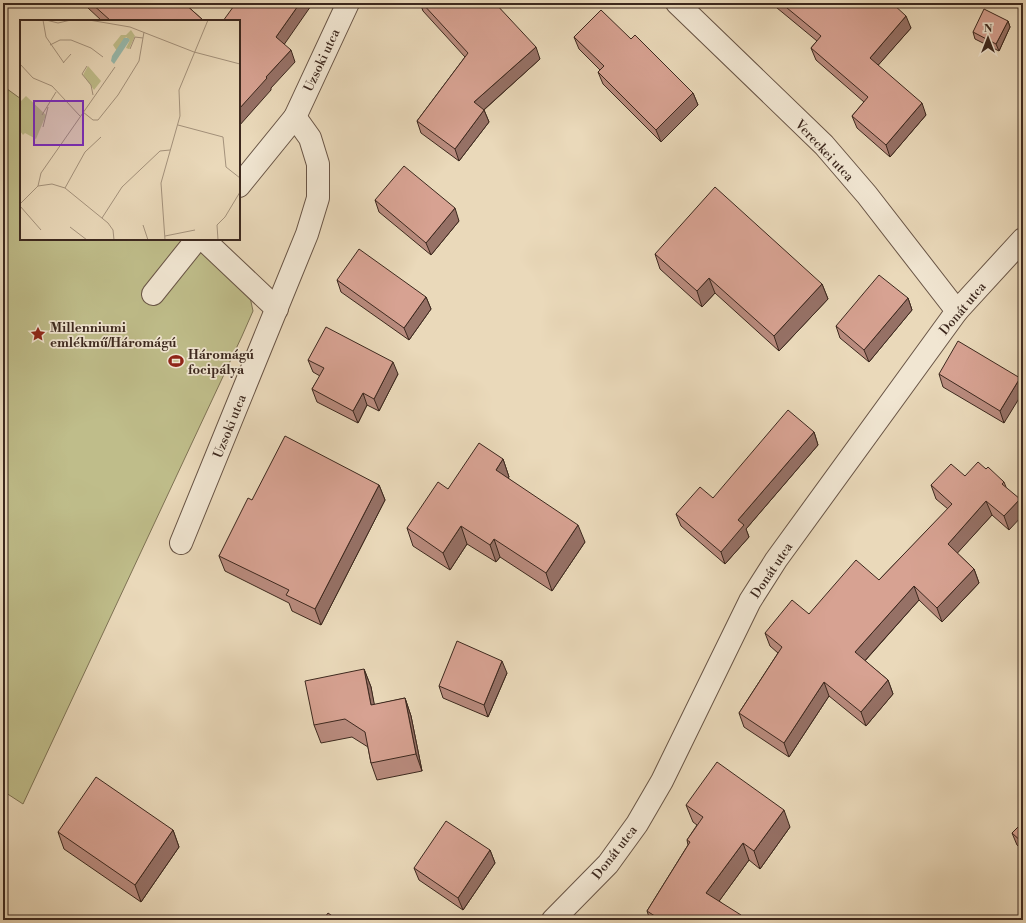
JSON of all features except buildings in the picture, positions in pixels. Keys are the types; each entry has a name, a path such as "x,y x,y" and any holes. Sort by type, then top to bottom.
{"street":[{"name":"Uzsoki utca","path":"240,185 295,117 348,3"},
{"name":"Vereckei utca","path":"677,3 824,145 867,195 957,311"},
{"name":"Uzsoki utca","path":"181,543 307,234 318,198 318,164 310,138 295,117"},
{"name":"Donát utca","path":"552,920 608,864 637,824 662,781 750,601 776,560 957,311 1023,239"},
{"path":"153,294 195,240"},
{"path":"204,240 277,309"}],"shaded area":[{"path":"3,86 20,98 20,240 205,240 250,297 253,311 23,804 3,791"}],"place":[{"name":"Millenniumi emlékmű/Háromágú","path":"38,334"},
{"name":"Háromágú focipálya","path":"176,361"}]}
